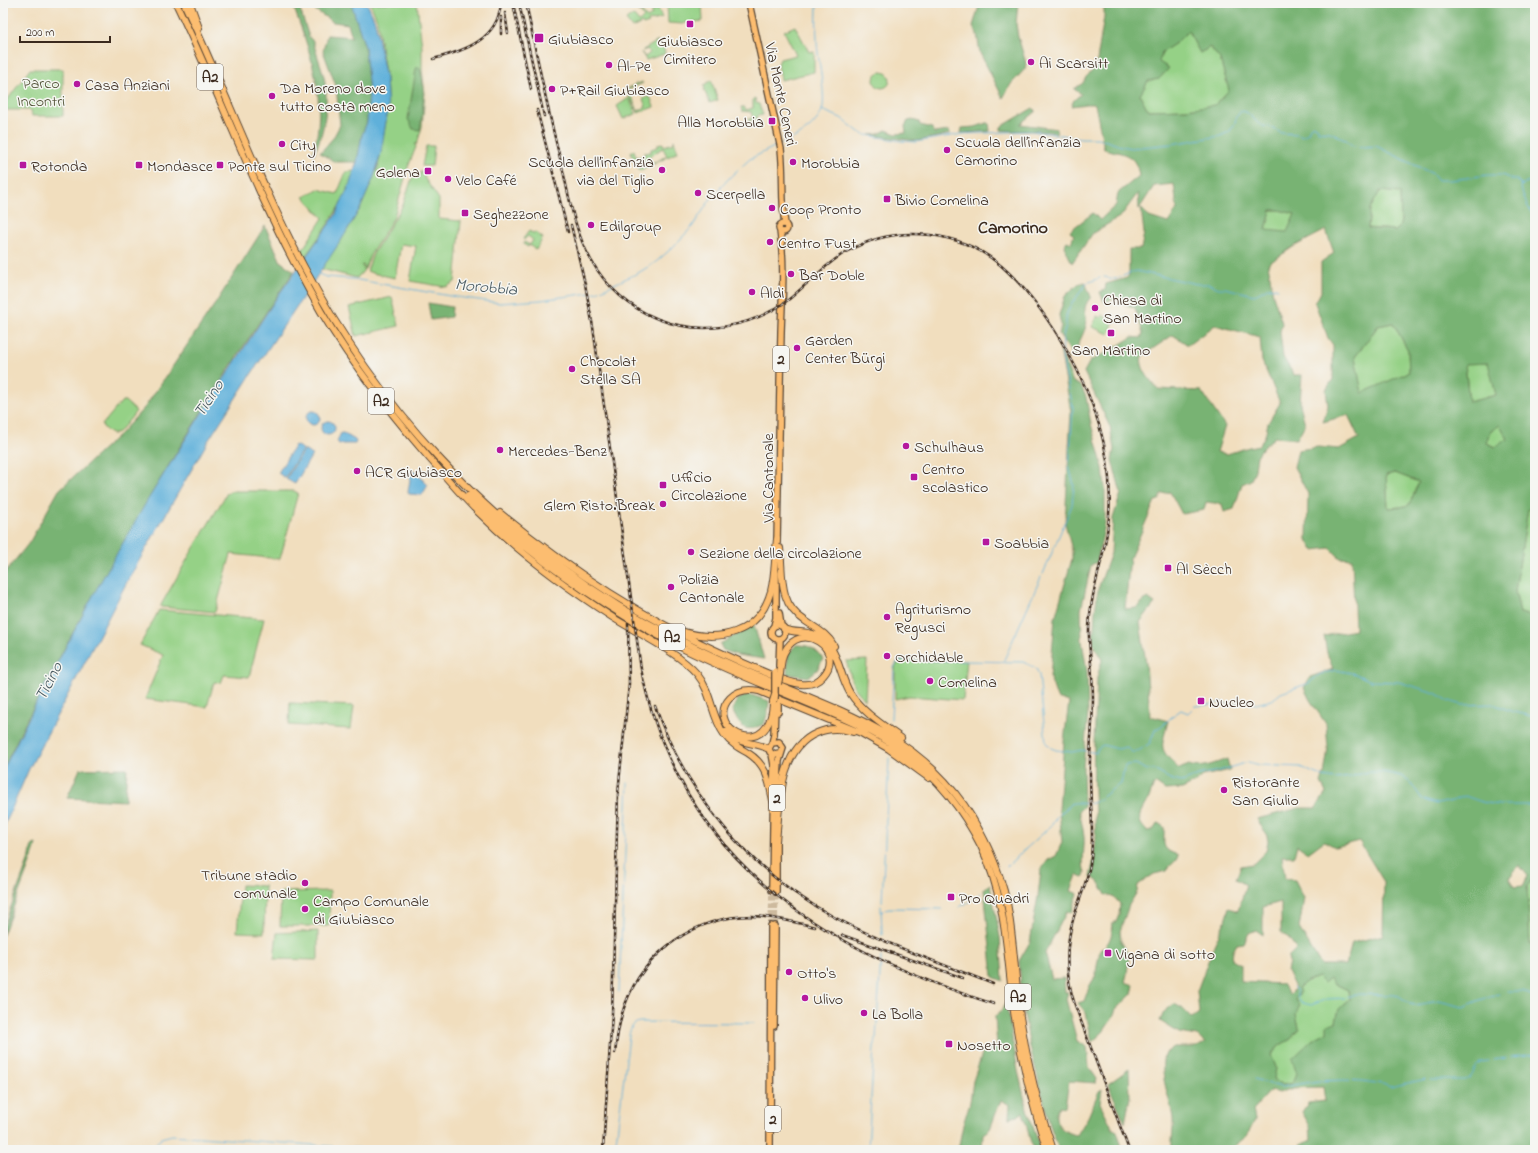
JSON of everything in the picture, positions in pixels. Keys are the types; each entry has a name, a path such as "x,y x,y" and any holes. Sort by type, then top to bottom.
{"highway":[{"name":"A2","path":"176,3 270,213 311,294 340,336 372,377 422,439 464,486 504,522 546,556 595,591 652,626 702,652 846,712 897,740 929,766 948,791 972,818 992,856 1003,888 1011,928 1024,1042 1034,1089 1053,1150"},
{"name":"A2","path":"184,3 248,149 306,272 340,336 370,386 400,424 473,507 533,562 588,602 676,656 691,668 705,685 721,730 729,740 755,758 763,766 769,778 773,801"},
{"name":"A2","path":"190,3 217,77"},
{"name":"A2","path":"422,439 481,497 534,540 597,584 655,619 722,654 795,683 809,684 822,678 829,665 827,652 823,645 814,639 805,638 798,639 789,645 784,652 778,673 778,684"},
{"name":"A2","path":"430,459 477,505 513,536 559,573 600,601 638,624 692,653 851,721 878,735 915,761 948,791 973,831 984,852 995,883 1004,924 1020,1046 1032,1099 1047,1150"},
{"name":"A2","path":"655,619 680,630 702,636 726,635 744,628 760,614 769,596 777,539"},
{"name":"A2","path":"780,548 783,588 787,604 796,615 821,631 830,640 838,655 842,672"},
{"name":"A2","path":"782,628 790,632 811,633 823,639 831,647 848,689 858,703 928,760 944,776 948,791"},
{"name":"A2","path":"775,700 769,723 762,732 756,735 740,736 732,730 724,718 725,709 730,698 740,691 756,690 830,719 873,739 948,791"},
{"name":"A2","path":"717,719 728,733 736,740 746,744 760,745 771,752"},
{"name":"A2","path":"776,841 785,775 790,759 798,746 813,735 829,730 850,731 873,739"}],"main road":[{"name":"Via Monte Ceneri","path":"749,3 781,149 783,170 783,224 779,228 782,231"},
{"name":"Via Cantonale","path":"774,626 776,618 780,474 782,231"},
{"name":"Via Cantonale","path":"779,488 779,618 782,628"},
{"path":"778,673 774,638 771,632 774,626 782,628 784,634 780,639 778,673 775,700 774,735 771,752 776,756 780,754 783,748 779,742 775,700 778,684"},
{"path":"774,638 780,639"},
{"path":"772,743 779,742"},
{"name":"2","path":"771,752 774,765 774,891 778,770 780,754"},
{"name":"2","path":"771,1150 773,926"}],"green space":[{"path":"292,3 298,3 309,37 313,41 324,77 326,97 325,117 321,136 314,154 319,115 318,96 311,59"},
{"path":"313,3 351,3 365,47 369,93 367,122 362,135 357,162 335,162 320,153 333,138 340,125 336,86 323,51 327,35 352,37 348,24 333,22 315,10"},
{"path":"370,3 417,3 425,93 422,127 417,144 415,144 416,147 408,167 394,217 371,254 365,269 362,265 364,270 357,278 321,269 342,239 361,207 378,167 388,109 386,79 377,20"},
{"path":"667,3 702,3 703,21 683,24 668,23"},
{"path":"977,3 1018,3 1016,24 1018,37 1026,63 1025,69 1011,84 1003,98 980,53 977,34 973,26 979,6"},
{"path":"1100,3 1535,3 1535,508 1528,509 1515,591 1520,613 1535,617 1535,878 1533,878 1527,886 1530,944 1535,945 1535,1150 1302,1150 1301,1145 1311,1140 1310,1126 1302,1112 1308,1103 1325,1101 1323,1087 1293,1088 1279,1093 1271,1090 1253,1110 1255,1120 1247,1136 1233,1147 1234,1150 1172,1150 1173,1119 1164,1079 1164,1054 1174,1047 1197,1047 1205,1043 1197,1036 1179,1033 1160,1021 1164,1012 1174,1004 1182,1008 1192,1018 1199,1013 1197,991 1229,908 1238,911 1246,885 1236,879 1241,866 1253,864 1266,851 1268,842 1267,836 1257,819 1299,808 1316,808 1326,793 1321,782 1324,775 1328,748 1326,724 1304,688 1310,677 1333,669 1327,653 1324,636 1355,630 1352,559 1340,558 1330,548 1313,550 1307,540 1308,494 1294,467 1298,450 1318,447 1339,449 1359,438 1348,415 1323,422 1328,406 1326,390 1333,379 1333,345 1328,338 1315,303 1321,292 1321,262 1334,253 1326,230 1293,247 1268,264 1273,295 1282,323 1280,332 1283,357 1294,375 1302,375 1300,404 1305,424 1297,439 1275,437 1263,447 1257,456 1255,470 1251,480 1242,484 1234,509 1224,512 1222,504 1206,502 1204,510 1182,514 1170,492 1161,494 1159,500 1155,501 1130,558 1125,609 1136,608 1147,598 1155,603 1140,622 1146,663 1150,716 1168,721 1163,743 1164,752 1179,769 1189,765 1198,767 1208,765 1227,759 1230,770 1203,776 1193,784 1182,789 1165,790 1155,783 1140,814 1140,822 1147,831 1153,830 1158,823 1164,827 1165,848 1178,855 1167,871 1154,874 1138,885 1137,892 1129,905 1120,931 1121,941 1129,956 1125,982 1134,985 1132,994 1116,1009 1112,1019 1103,1032 1092,1042 1086,1013 1078,1003 1084,1001 1090,985 1095,977 1100,950 1109,942 1113,922 1116,922 1119,915 1120,904 1115,898 1106,895 1098,882 1090,877 1095,844 1093,762 1097,677 1102,660 1093,644 1095,612 1098,589 1111,553 1113,518 1121,493 1112,460 1114,449 1110,427 1084,372 1090,361 1132,337 1141,338 1143,333 1135,308 1127,305 1117,298 1104,302 1100,292 1105,290 1106,284 1127,278 1129,275 1129,249 1141,249 1144,233 1141,208 1149,217 1168,223 1177,209 1174,184 1154,186 1139,209 1138,193 1121,216 1093,233 1072,263 1064,246 1067,241 1071,243 1074,235 1070,232 1072,229 1093,213 1100,220 1116,205 1118,193 1139,176 1135,163 1132,159 1123,154 1104,149 1095,104 1071,106 1074,100 1081,94 1074,89 1083,83 1086,77 1096,67 1104,9","holes":["1188,31 1200,53 1210,47 1220,59 1229,90 1215,105 1187,109 1148,110 1140,95 1148,81 1159,79 1169,68 1159,62 1162,52 1176,43","1380,191 1400,193 1401,221 1399,228 1395,231 1368,228 1370,209","1271,210 1279,210 1295,214 1287,232 1266,230","1393,323 1408,350 1409,372 1362,393 1355,357 1378,326","1215,325 1260,337 1262,361 1280,403 1268,423 1265,436 1259,445 1227,454 1217,452 1225,426 1201,391 1158,389 1149,378 1142,365 1142,356 1173,335 1188,345","1488,363 1496,395 1469,402 1465,364","1500,425 1508,439 1494,447 1487,443 1491,431","1395,473 1419,482 1409,505 1388,508 1386,475","1324,841 1335,847 1359,841 1384,882 1383,935 1352,943 1346,965 1321,965 1299,928 1304,898 1295,880 1285,879 1282,856 1294,856 1297,845 1308,853","1519,865 1528,876 1523,886 1514,887 1509,878","1281,902 1281,933 1289,938 1296,949 1288,957 1289,962 1287,971 1295,988 1289,994 1283,984 1241,982 1241,965 1232,960 1233,951 1237,944 1244,943 1249,933 1256,930 1263,935 1263,907","1318,977 1324,983 1330,978 1335,984 1348,990 1349,1000 1339,1009 1336,1022 1327,1025 1327,1032 1312,1040 1292,1059 1297,1073 1293,1083 1282,1085 1274,1079 1276,1067 1271,1055 1280,1045 1291,1039 1299,1028 1296,1014 1300,1005 1295,999 1301,992 1298,988 1307,981"]},
{"path":"658,8 662,18 650,20 648,21 649,23 643,25 642,23 632,28 626,20 633,15 639,22 644,17 638,11 640,10 647,18 652,15 651,12"},
{"path":"795,26 809,52 814,51 814,72 781,80 778,64 780,59 796,55 784,31"},
{"path":"1188,31 1200,53 1210,47 1220,59 1229,90 1215,105 1187,109 1148,110 1140,95 1148,81 1159,79 1169,68 1158,62 1162,52 1176,43"},
{"path":"658,41 664,49 665,54 646,60 641,52 645,57 650,53 647,49 643,50"},
{"path":"418,66 421,71 423,87 423,106 420,130 413,129 408,119 416,69"},
{"name":"Parco Incontri","path":"30,69 63,69 63,116 32,116 31,110 3,110 3,106"},
{"path":"882,72 889,77 890,80 885,87 882,88 875,83 874,80 879,73"},
{"path":"711,80 718,100 710,103 704,90 704,86"},
{"path":"637,83 643,83 629,89 638,111 646,107 643,99 650,96 654,107 638,113 626,90"},
{"path":"629,98 636,114 623,119 617,106"},
{"path":"755,98 756,103 759,104 763,115 757,116 756,120 749,121 748,119 753,118 751,112 742,111 741,107 744,107 746,110 753,108 753,99"},
{"path":"1033,108 1036,111 1020,124 1057,129 1056,133 1042,131 1001,130 1001,127"},
{"path":"913,120 919,122 920,125 933,128 934,133 949,131 950,134 917,141 870,135 879,134 886,130 896,134 906,133 905,126 908,121"},
{"path":"989,123 990,131 961,133 962,128 975,127"},
{"path":"674,140 678,152 639,171 638,168 646,165 644,162 646,161 653,163 667,156 663,148 651,155 648,159 635,165 631,152 634,150 636,157 645,156 644,153 651,152 651,149 658,147 658,144 663,143 664,146 674,143"},
{"path":"426,146 434,146 432,166 422,166"},
{"path":"355,171 339,207 304,258 301,252 323,218 304,197 318,189 337,194 346,172"},
{"path":"420,172 423,172 425,179 439,199 439,219 461,221 455,282 446,287 410,281 416,246 401,244 395,278 367,271 373,254 403,205 412,178 415,175 420,175"},
{"path":"1380,191 1400,193 1401,221 1399,228 1395,231 1368,228 1370,209"},
{"path":"1271,210 1279,210 1295,214 1287,233 1266,230"},
{"path":"265,226 281,262 294,271 236,358 153,491 76,627 20,734 3,770 3,575 29,543 59,490 121,433 145,407 217,301"},
{"path":"529,231 533,233 535,232 543,238 536,250 529,245 528,247 523,244 524,242 530,245 533,240 528,236 524,240 523,239"},
{"path":"1085,282 1091,297 1087,302 1085,309 1087,322 1078,345 1075,359 1059,334 1061,325 1059,315 1065,296 1078,284"},
{"path":"392,297 399,326 356,336 349,307"},
{"path":"428,303 452,307 451,317 431,320"},
{"path":"1102,315 1114,321 1109,334 1092,327 1097,316 1101,318"},
{"path":"1393,323 1408,350 1409,372 1362,394 1355,357 1378,326"},
{"path":"1060,349 1073,382 1081,386 1086,397 1091,424 1103,468 1105,488 1105,524 1097,562 1091,565 1081,610 1082,641 1087,671 1088,712 1083,768 1084,806 1079,811 1084,837 1083,865 1085,872 1084,877 1077,875 1071,891 1078,894 1071,913 1067,911 1045,953 1052,979 1064,978 1065,992 1068,992 1066,999 1077,1041 1087,1047 1089,1067 1097,1079 1096,1083 1069,1081 1065,1107 1059,1106 1056,1117 1062,1129 1077,1135 1088,1117 1099,1091 1102,1089 1100,1103 1113,1129 1117,1131 1123,1150 1059,1150 1050,1125 1030,1047 1023,1008 1019,961 1030,942 1041,870 1048,860 1056,856 1062,842 1059,810 1064,741 1069,702 1057,698 1050,677 1055,618 1072,559 1072,550 1065,523 1071,412"},
{"path":"1465,363 1489,363 1496,395 1469,402"},
{"path":"122,401 125,401 136,411 119,431 111,434 102,425"},
{"path":"1500,425 1508,439 1495,447 1487,443 1491,431"},
{"path":"1395,473 1419,482 1409,505 1388,508 1386,475"},
{"path":"231,491 294,491 298,493 280,559 231,554 215,612 161,607 192,551 227,493"},
{"path":"1528,508 1535,508 1535,617 1520,613 1515,591"},
{"path":"159,610 264,619 249,677 224,675 221,683 214,682 207,707 145,699 163,655 140,645"},
{"path":"754,625 764,659 737,655 723,650 720,644"},
{"path":"796,645 812,648 823,659 817,670 808,677 787,674 788,654"},
{"path":"867,660 865,700 854,687 846,661"},
{"name":"Comelina","path":"901,661 967,661 963,700 909,696 895,699 895,666"},
{"path":"748,694 769,701 768,712 764,724 757,727 747,728 741,725 732,710 737,700"},
{"path":"290,703 354,706 351,729 289,725"},
{"path":"127,768 125,801 67,798 80,769"},
{"path":"36,844 3,935 3,928 30,856 31,848"},
{"path":"1533,878 1535,878 1535,945 1530,944 1527,886"},
{"path":"990,884 1000,937 1003,981 993,977 984,889"},
{"path":"241,885 265,886 264,933 237,932"},
{"name":"Campo Comunale di Giubiasco","path":"330,891 329,926 280,926 281,892"},
{"path":"318,931 318,960 274,959 277,933"},
{"path":"1318,977 1330,978 1335,984 1348,990 1349,1000 1339,1009 1336,1022 1327,1032 1312,1040 1293,1083 1282,1085 1274,1079 1276,1067 1271,1055 1280,1045 1291,1039 1299,1028 1295,1007 1296,991 1303,984"},
{"path":"1006,1002 1018,1071 1027,1109 1041,1150 1035,1150 1031,1143 1023,1112 1018,1116 1009,1118 1010,1105 1001,1100 990,1129 983,1134 982,1150 958,1150 963,1125 970,1102 973,1081 984,1049 997,1047 995,1016 1001,1011"},
{"path":"1129,1069 1130,1097 1125,1123 1108,1084"}],"water":[{"name":"Ticino","path":"351,3 367,3 375,21 386,79 388,109 381,153 374,177 361,207 342,239 208,441 128,580 29,769 3,829 3,770 39,697 97,588 147,501 198,419 277,297 335,216 349,186 357,162 362,135 367,122 369,93 365,47"},
{"path":"310,411 316,411 320,415 320,421 316,425 310,425 306,421 306,415"},
{"path":"325,421 331,421 335,425 335,431 331,435 325,435 321,431 321,425"},
{"path":"341,433 355,440 355,444 339,444 337,441"},
{"path":"295,445 303,449 285,478 278,473"},
{"path":"304,450 312,455 295,484 286,479"},
{"path":"414,471 428,485 422,495 409,494 408,492 411,473"}],"waterway":[{"name":"Morobbia","path":"781,144 799,135 810,127 822,111 823,87 817,48 817,3"},
{"path":"822,110 841,118 859,132 866,135 901,141 916,142 962,134 1031,131 1082,138 1098,138 1131,148 1171,144 1220,136 1229,132 1241,111 1249,114 1261,125 1269,126 1281,133 1298,134 1302,136 1308,133 1310,127 1313,125 1318,128 1318,131 1330,132 1345,139 1353,146 1376,146 1433,174 1438,180 1502,175 1513,180 1517,180 1522,186 1535,177"},
{"name":"Morobbia","path":"316,273 326,277 353,279 500,303 541,300 597,292 638,273 656,262 692,227 712,197 731,176 750,159 778,145"},
{"path":"1522,186 1522,191 1528,208 1535,219"},
{"path":"1104,277 1115,279 1136,271 1197,284 1209,284 1219,288 1254,295 1271,287 1278,289"},
{"path":"1043,574 1072,505 1074,485 1069,467 1073,407 1062,357 1066,316 1070,306 1087,283 1100,278"},
{"path":"1004,660 1041,577"},
{"path":"891,719 894,668 897,662 902,660 1023,662 1036,668 1039,675 1046,743 1051,748 1056,750 1072,752 1082,750 1096,753 1098,748 1103,745 1118,749 1126,747 1132,752 1137,752 1150,743 1155,730 1181,710 1188,713 1195,706 1221,702 1229,704 1247,702 1256,704 1272,700 1281,693 1309,683 1320,674 1336,670 1356,674 1371,681 1399,682 1435,693 1449,701 1463,705 1493,704 1511,711 1535,717"},
{"path":"882,902 889,758"},
{"path":"1007,866 1051,826 1058,815 1070,804 1095,802 1121,784 1126,765 1136,764 1146,770 1154,770 1170,779 1180,782 1198,775 1219,771 1248,762 1260,765 1300,767 1323,777 1335,779 1350,777 1367,772 1382,772 1401,776 1411,783 1422,799 1437,804 1452,801 1465,796 1482,802 1499,805 1535,805"},
{"path":"619,992 628,783"},
{"path":"959,907 981,893"},
{"path":"881,906 882,935"},
{"path":"882,912 889,908 942,909"},
{"path":"868,1150 881,957"},
{"path":"1293,987 1297,991 1298,999 1303,1003 1311,1005 1327,999 1345,998 1355,994 1399,996 1410,1004 1415,1005 1439,1001 1463,1007 1490,996 1500,994"},
{"path":"1508,991 1523,991 1535,998"},
{"path":"615,1150 629,1036 633,1025 639,1022 754,1023"},
{"path":"1511,1057 1535,1054"},
{"path":"1494,1060 1506,1058"},
{"path":"1431,1080 1465,1080 1470,1078 1478,1064 1488,1061"},
{"path":"1255,1079 1282,1087 1318,1081 1343,1080 1383,1084 1390,1087 1426,1079"},
{"path":"150,1150 161,1138 172,1135 383,1150"}],"tunnel":[{"path":"771,926 772,890"},
{"path":"775,926 776,892"}],"railway":[{"path":"433,59 467,48 478,42 493,26 498,16 501,3"},
{"path":"513,3 531,89"},
{"path":"519,3 544,116"},
{"path":"526,3 570,202 581,238 585,249 597,270 611,288 628,303 658,319 691,327 708,328 742,323 774,310 846,252 866,243 887,237 909,234 930,235 952,239 972,247 991,258 1008,272 1033,299 1067,351 1088,394 1096,416 1103,439 1109,485 1107,533 1089,624 1093,683 1090,765 1092,847 1090,865 1071,927 1067,961 1069,983 1075,1005 1129,1150"},
{"path":"505,13 508,33"},
{"path":"501,17 501,34"},
{"path":"537,110 568,232"},
{"path":"571,225 585,284 593,327 641,669 660,736 688,794 724,844 767,887 816,924 871,955 931,982 994,1004"},
{"path":"603,1150 612,1014 618,793 629,684 628,623"},
{"path":"655,706 668,739 685,771 704,800 725,828 749,854 775,878 804,899 853,927 913,953 993,984"},
{"path":"615,1053 621,1016 634,986 645,969 659,954 692,930 711,922 752,916 768,917 815,927"},
{"path":"842,935 963,978"}],"place":[{"name":"Giubiasco Cimitero","path":"690,24"},
{"name":"Giubiasco","path":"539,38"},
{"name":"Ai Scarsitt","path":"1031,62"},
{"name":"Al-Pe","path":"609,65"},
{"name":"Casa Anziani","path":"77,84"},
{"name":"P+Rail Giubiasco","path":"552,89"},
{"name":"Da Moreno dove tutto costa meno","path":"272,96"},
{"name":"Alla Morobbia","path":"772,121"},
{"name":"City","path":"282,144"},
{"name":"Scuola dell’infanzia Camorino","path":"947,150"},
{"name":"Morobbia","path":"793,162"},
{"name":"Rotonda","path":"23,165"},
{"name":"Mondasce","path":"139,165"},
{"name":"Ponte sul Ticino","path":"220,165"},
{"name":"Scuola dell’infanzia via del Tiglio","path":"662,170"},
{"name":"Golena","path":"428,171"},
{"name":"Velo Café","path":"448,179"},
{"name":"Scerpella","path":"698,193"},
{"name":"Bivio Comelina","path":"887,199"},
{"name":"Coop Pronto","path":"772,208"},
{"name":"Seghezzone","path":"465,213"},
{"name":"Edilgroup","path":"591,225"},
{"name":"Centro Fust","path":"770,242"},
{"name":"Bar Doble","path":"791,274"},
{"name":"Aldi","path":"752,292"},
{"name":"Chiesa di San Martino","path":"1095,308"},
{"name":"San Martino","path":"1111,333"},
{"name":"Garden Center Bürgi","path":"797,348"},
{"name":"Chocolat Stella SA","path":"572,369"},
{"name":"Schulhaus","path":"906,446"},
{"name":"Mercedes-Benz","path":"500,450"},
{"name":"ACR Giubiasco","path":"357,471"},
{"name":"Centro scolastico","path":"914,477"},
{"name":"Ufficio Circolazione","path":"663,485"},
{"name":"Glem Risto.Break","path":"663,504"},
{"name":"Soabbia","path":"986,542"},
{"name":"Sezione della circolazione","path":"691,552"},
{"name":"Al Sècch","path":"1168,568"},
{"name":"Polizia Cantonale","path":"671,587"},
{"name":"Agriturismo Regusci","path":"887,617"},
{"name":"Orchidable","path":"887,656"},
{"name":"Comelina","path":"930,681"},
{"name":"Nucleo","path":"1201,701"},
{"name":"Ristorante San Giulio","path":"1224,790"},
{"name":"Tribune stadio comunale","path":"305,883"},
{"name":"Pro Quadri","path":"951,897"},
{"name":"Campo Comunale di Giubiasco","path":"305,909"},
{"name":"Vigana di sotto","path":"1108,953"},
{"name":"Otto's","path":"789,972"},
{"name":"Ulivo","path":"805,998"},
{"name":"La Bolla","path":"864,1013"},
{"name":"Nosetto","path":"949,1044"}],"district":[{"name":"Camorino","path":"1013,227"}]}
